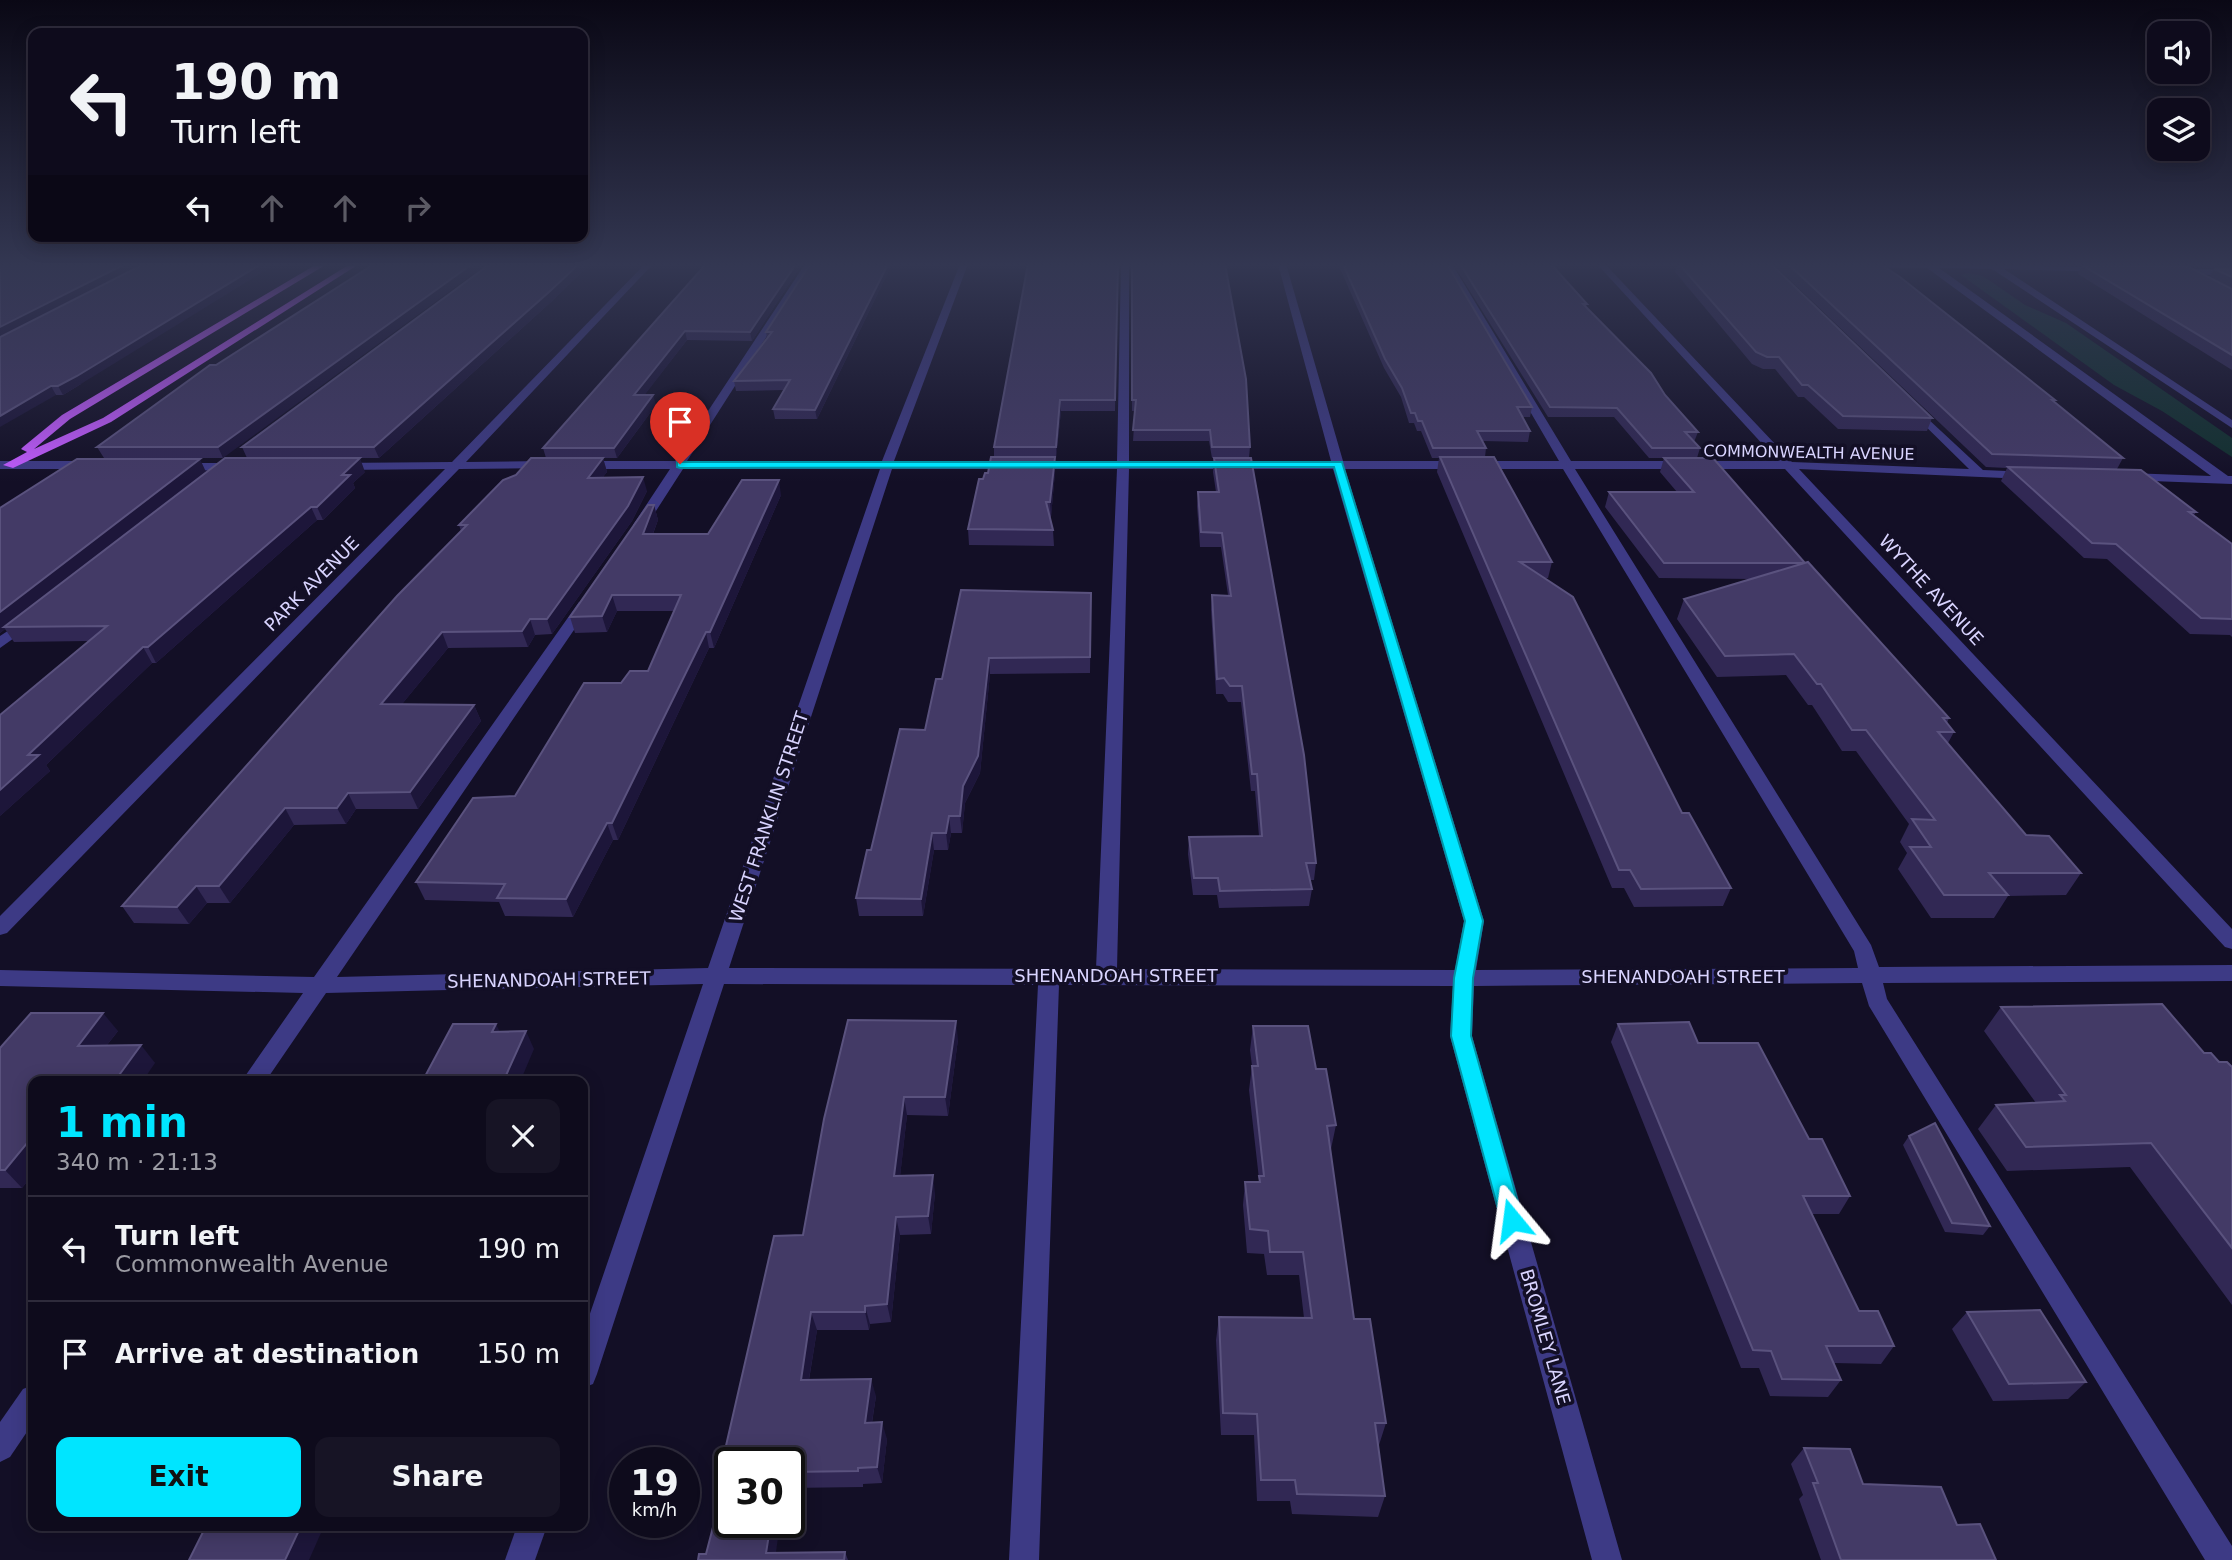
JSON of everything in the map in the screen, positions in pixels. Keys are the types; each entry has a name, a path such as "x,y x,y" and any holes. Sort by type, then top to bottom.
{"main road":[{"path":"3,467 65,417 200,337"},
{"path":"3,467 107,420 239,337"}],"street":[{"name":"PARK AVENUE","path":"0,928 579,337"},
{"path":"629,540 762,337"},
{"name":"WEST FRANKLIN STREET","path":"588,1359 887,465 936,337"},
{"path":"1106,975 1124,464 1125,337"},
{"name":"BROMLEY LANE","path":"1302,337 1474,921 1464,978 1461,1036 1607,1560"},
{"path":"1491,337 1864,950 1877,1000 2223,1560"},
{"name":"WYTHE AVENUE","path":"1669,337 2232,942"},
{"path":"2029,337 2229,482"},
{"path":"2099,337 2232,425"},
{"path":"1902,397 1981,474"},
{"path":"203,484 246,451"},
{"name":"COMMONWEALTH AVENUE","path":"570,465 1338,464 1569,467 1787,464 2034,475"},
{"path":"330,466 557,465"},
{"path":"3,467 98,466"},
{"path":"168,466 251,467"},
{"path":"2114,477 2229,482"},
{"path":"256,1076 597,586"},
{"path":"0,643 32,618"},
{"name":"SHENANDOAH STREET","path":"0,978 319,985 716,976 1464,978 2232,973"},
{"path":"1024,1560 1049,976"},
{"path":"0,1447 28,1406"},
{"path":"520,1560 530,1531"}],"green space":[{"path":"2047,337 2086,337 2232,438 2232,457 2162,411 2114,385"}],"building":[{"path":"0,337 141,337 77,376 58,386 51,386 0,416"},
{"path":"260,337 371,337 218,447 97,447 210,365 216,365"},
{"path":"391,337 498,337 374,447 242,447"},
{"path":"642,337 680,337 634,395 653,395 614,448 543,448"},
{"path":"768,337 852,337 815,410 773,409 790,380 734,381"},
{"path":"1014,337 1116,337 1115,400 1060,400 1056,447 994,447"},
{"path":"1132,337 1238,337 1246,379 1250,447 1212,447 1210,430 1133,430 1136,400 1132,400"},
{"path":"1375,337 1490,337 1532,407 1517,407 1530,431 1477,431 1486,448 1433,448 1422,421 1418,421 1415,413 1411,413 1402,388"},
{"path":"1506,337 1615,337 1651,373 1665,395 1698,432 1685,432 1700,448 1652,448 1617,408 1550,407"},
{"path":"1743,337 1847,337 1932,418 1843,416 1808,385 1802,385 1779,357 1767,357 1756,352"},
{"path":"1866,337 1975,337 2123,458 1992,454"},
{"path":"2202,337 2232,337 2232,355"},
{"path":"991,457 1055,457 1050,502 1046,502 1053,530 968,529 979,479 983,479 985,473 988,473"},
{"path":"1440,457 1494,457 1552,562 1520,562 1573,597 1682,813 1689,813 1731,888 1641,889 1630,870 1619,870"},
{"path":"225,458 360,458 342,475 350,475 317,507 311,507 148,647 143,647 28,755 39,755 0,790 0,715 107,626 4,627"},
{"path":"531,458 603,458 588,478 643,477 628,506 547,619 530,619 522,631 442,632 381,704 474,705 410,792 348,793 337,808 285,808 219,886 196,886 177,907 122,906 397,596 467,525 459,525 503,480 516,475"},
{"path":"1214,458 1251,458 1304,755 1316,863 1306,863 1312,889 1220,891 1218,878 1194,878 1189,837 1262,836 1257,774 1252,774 1242,686 1230,686 1224,678 1217,679 1212,595 1231,596 1222,533 1201,532 1198,492 1219,492"},
{"path":"1664,458 1713,458 1805,563 1664,563 1609,492 1694,492"},
{"path":"77,459 200,459 0,612 0,508"},
{"path":"2008,467 2141,470 2196,512 2189,512 2232,544 2232,619 2201,618 2116,544 2092,543"},
{"path":"742,480 779,480 710,632 706,632 612,823 607,823 566,899 497,898 505,884 416,882 473,798 515,796 584,683 621,683 630,671 648,671 681,595 612,595 602,616 570,617 648,505 654,505 643,534 708,534"},
{"path":"1808,562 1949,718 1943,718 1954,732 1938,732 2026,835 2049,836 2081,873 1989,873 2008,895 1944,895 1910,847 1931,847 1912,819 1935,820 1866,730 1852,730 1821,684 1817,684 1794,654 1725,656 1684,599"},
{"path":"961,590 1091,593 1090,657 989,658 978,756 963,786 960,816 949,816 946,833 932,833 921,899 856,898 867,850 871,850 900,729 925,730 936,679 942,679"},
{"path":"2162,1004 2204,1053 2211,1053 2219,1062 2227,1062 2232,1067 2232,1248 2151,1143 2026,1147 1996,1105 2065,1101 2060,1095 2066,1095 2001,1007"},
{"path":"31,1013 103,1013 78,1046 141,1045 118,1076 28,1076 28,1142 5,1170 0,1170 0,1048"},
{"path":"848,1020 956,1021 945,1097 904,1097 894,1176 933,1175 928,1216 896,1217 887,1304 865,1306 865,1312 811,1312 801,1380 871,1379 865,1423 882,1422 877,1467 858,1468 858,1471 805,1472 805,1447 726,1447 774,1236 803,1235 824,1119"},
{"path":"1689,1022 1698,1043 1758,1043 1809,1139 1822,1139 1850,1196 1803,1196 1859,1311 1878,1311 1894,1346 1826,1346 1841,1380 1782,1379 1771,1351 1753,1350 1618,1024"},
{"path":"453,1024 496,1024 492,1032 526,1031 506,1076 425,1076"},
{"path":"1253,1026 1308,1026 1316,1069 1326,1069 1336,1125 1327,1126 1354,1319 1370,1319 1386,1423 1375,1423 1385,1496 1297,1494 1295,1480 1261,1480 1257,1414 1223,1413 1219,1317 1312,1318 1303,1252 1270,1252 1268,1231 1250,1229 1245,1182 1260,1182 1259,1176 1264,1176 1252,1066 1258,1066"},
{"path":"1935,1123 1990,1226 1952,1223 1909,1136"},
{"path":"2040,1310 2086,1382 2009,1384 1967,1312"},
{"path":"1804,1448 1850,1449 1863,1484 1941,1487 1957,1525 1980,1524 1996,1560 1841,1560 1813,1483 1818,1483"},
{"path":"714,1523 714,1538 768,1538 766,1553 845,1552 844,1560 698,1560 699,1554 706,1554"},
{"path":"204,1531 299,1531 285,1560 189,1560"}],"route":[{"path":"680,464 1338,464 1474,921 1464,978 1461,1036 1512,1220"}]}
